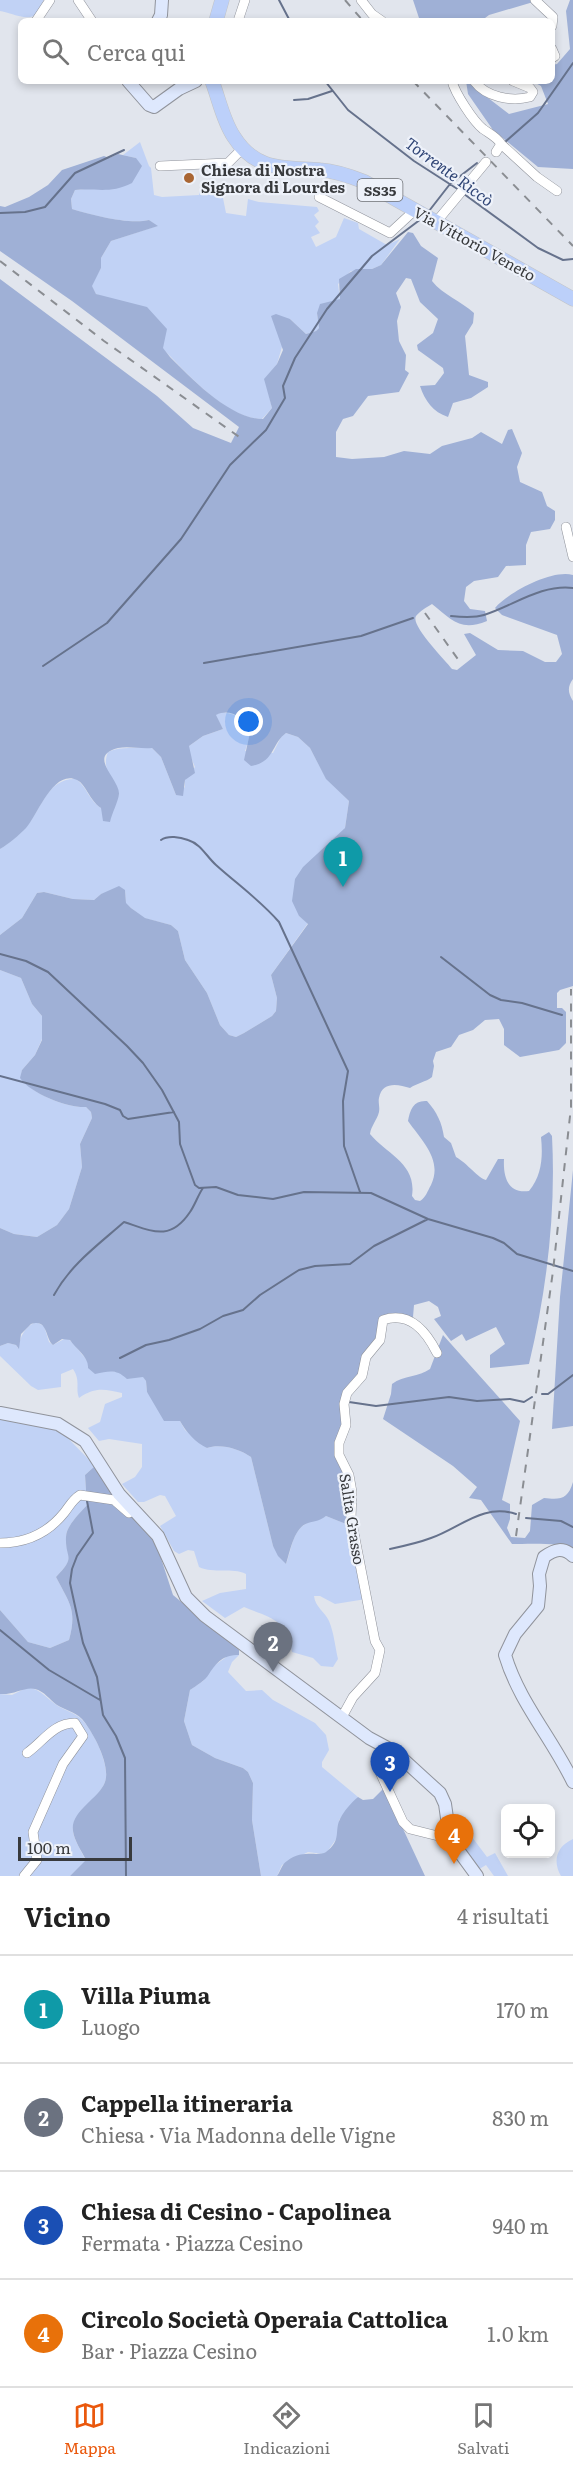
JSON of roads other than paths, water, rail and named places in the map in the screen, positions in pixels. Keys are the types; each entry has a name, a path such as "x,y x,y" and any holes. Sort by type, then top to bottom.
{"main road":[{"path":"217,18 222,0"},
{"name":"Via Vittorio Veneto","path":"213,84 228,127 252,157 273,167 332,171 354,178 416,209 439,217 573,299"}],"street":[{"path":"38,18 50,0"},
{"path":"78,0 90,18"},
{"path":"160,18 162,0"},
{"path":"239,18 245,0"},
{"path":"361,0 378,18"},
{"path":"535,0 553,18"},
{"path":"131,84 149,105 154,107 189,84"},
{"path":"452,84 481,128 498,138 499,148 557,191"},
{"path":"477,84 490,95 523,99 530,97 533,92 520,84"},
{"path":"160,166 228,163 243,148"},
{"path":"439,217 486,162"},
{"path":"320,197 390,233 395,231 416,209"},
{"path":"566,527 573,557"},
{"name":"Salita Grasso","path":"342,1717 353,1697 375,1673 380,1650 375,1641 351,1518 352,1492 349,1475 339,1455 339,1443 346,1425 344,1404 347,1393 362,1376 366,1357 380,1340 383,1320 389,1318 412,1321 427,1334 437,1353"},
{"path":"0,1413 58,1424 85,1441 119,1494 158,1536 186,1597 205,1616 369,1738 395,1752 440,1792 445,1804 450,1839 477,1876"},
{"path":"0,1543 18,1543 33,1538 60,1518 73,1501 84,1495 117,1501 141,1523 145,1522"},
{"path":"573,1556 566,1550 559,1550 544,1557 538,1574 540,1586 538,1606 515,1634 506,1655 517,1688 562,1759 573,1782"},
{"path":"24,1876 37,1860 33,1837 38,1821 63,1764 83,1736 82,1732 75,1723 64,1724 53,1729 27,1753"},
{"path":"395,1752 378,1768 403,1822 410,1829 450,1839"}],"waterway":[{"name":"Torrente Riccò","path":"279,0 288,18"},
{"path":"505,142 538,113 573,63"},
{"name":"Torrente Riccò","path":"327,84 348,110 414,161 459,190"},
{"path":"294,100 308,99 332,91"},
{"path":"0,213 25,212 45,207 75,173 124,150"},
{"name":"Torrente Riccò","path":"429,211 450,184 477,163"},
{"name":"Torrente Riccò","path":"464,194 538,248 563,260 573,259"},
{"path":"43,666 107,623 181,539 230,465 266,430 285,398 283,386 295,358 327,309 372,256 421,219"},
{"path":"451,616 480,616 538,592 573,588"},
{"path":"204,663 361,636 413,618"},
{"path":"161,840 167,837 178,837 196,844 279,922 348,1071 343,1101 344,1146 360,1192"},
{"path":"0,954 26,961 48,972 143,1063 162,1090 179,1122 180,1144 195,1185 199,1188 216,1187 238,1195 273,1199 304,1192 371,1193 428,1219 493,1238 504,1243 517,1254 573,1271"},
{"path":"441,957 490,995 501,1000 522,1003 562,1015"},
{"path":"0,1076 105,1104 120,1110 128,1119 174,1112"},
{"path":"54,1295 77,1264 124,1222 152,1231 168,1231 183,1221 203,1188"},
{"path":"120,1358 146,1345 200,1329 223,1316 243,1310 260,1295 299,1270 315,1266 350,1264 374,1246 428,1219"},
{"path":"542,1394 548,1394 573,1375"},
{"path":"349,1402 376,1406 449,1397 477,1401 510,1399 524,1402 532,1397"},
{"path":"87,1501 93,1533 77,1556 70,1583 83,1643 97,1677 103,1715 116,1736 125,1758 126,1876"},
{"path":"390,1549 442,1534 482,1514 504,1511 516,1514"},
{"path":"526,1518 561,1521 573,1527"},
{"path":"0,1630 49,1670 100,1700"}],"railway":[{"path":"345,0 360,18"},
{"path":"416,84 573,246"},
{"path":"0,261 104,341 245,441"},
{"path":"425,613 460,662"},
{"path":"516,1536 553,1271 571,1107 571,989"}],"place":[{"name":"Chiesa di Nostra Signora di Lourdes","path":"189,178"},
{"name":"Villa Piuma","path":"343,887"},
{"name":"Cappella itineraria","path":"273,1672"},
{"name":"Chiesa di Cesino - Capolinea","path":"390,1792"},
{"name":"Circolo Società Operaia Cattolica","path":"454,1864"}]}
